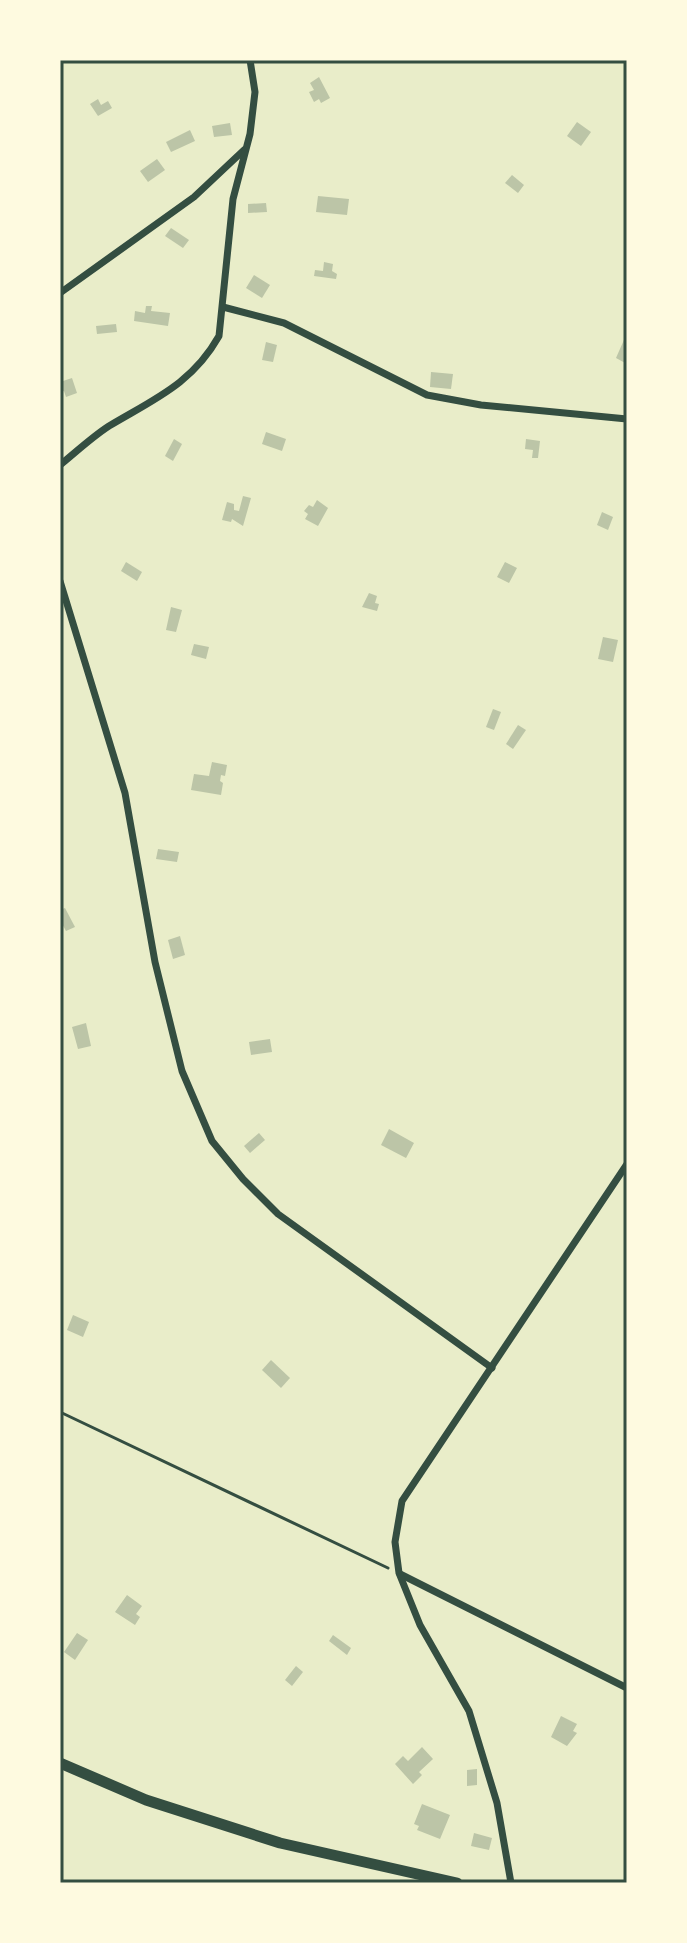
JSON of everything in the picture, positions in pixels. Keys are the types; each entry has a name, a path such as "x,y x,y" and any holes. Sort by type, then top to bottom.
{"main road":[{"path":"60,1763 146,1800 280,1843 457,1883"}],"street":[{"path":"60,465 107,427 153,402 189,376 209,355 219,336 233,199 246,148 255,92 250,60"},
{"path":"60,293 194,197 246,148"},
{"path":"223,307 284,323 427,395 481,405 627,419"},
{"path":"60,581 125,793 155,962 182,1071 212,1141 243,1179 278,1214 492,1368"},
{"path":"511,1883 497,1803 469,1711 420,1625 399,1573 395,1542 402,1501 627,1164"},
{"path":"399,1573 627,1688"}],"path":[{"path":"60,1412 399,1573"}],"building":[{"path":"319,77 330,98 321,103 319,99 314,102 309,92 314,90 310,83"},
{"path":"98,99 101,105 108,101 112,108 98,116 90,104"},
{"path":"577,122 591,132 581,146 567,136"},
{"path":"230,123 232,135 214,137 212,126"},
{"path":"190,130 195,141 171,152 166,142"},
{"path":"157,159 165,170 148,182 140,171"},
{"path":"512,175 524,185 518,193 505,183"},
{"path":"318,196 349,199 347,215 316,212"},
{"path":"266,203 267,212 248,213 248,204"},
{"path":"171,228 189,240 183,248 165,236"},
{"path":"324,262 333,264 336,279 314,276 315,270 323,271"},
{"path":"254,275 270,285 262,298 246,288"},
{"path":"146,306 152,306 151,311 170,313 168,326 134,321 135,311 145,313"},
{"path":"116,324 117,332 97,334 96,326"},
{"path":"627,333 627,364 616,358"},
{"path":"266,342 277,345 273,362 262,360"},
{"path":"431,372 453,374 451,389 430,387"},
{"path":"72,378 77,393 66,397 64,391 60,392 60,382"},
{"path":"266,432 286,439 282,451 262,444"},
{"path":"174,439 182,444 173,461 165,456"},
{"path":"526,439 540,441 538,458 532,458 533,450 525,449"},
{"path":"243,496 251,498 243,526 232,519 231,522 222,520 227,502 234,504 234,510 239,511"},
{"path":"317,500 328,508 318,526 305,519 308,514 304,511 309,505 313,507"},
{"path":"602,512 613,517 608,530 597,525"},
{"path":"126,562 142,572 137,581 121,571"},
{"path":"505,562 517,568 509,583 497,577"},
{"path":"369,593 377,596 377,611 362,607"},
{"path":"171,607 182,610 176,632 166,630"},
{"path":"603,637 618,640 613,662 598,659"},
{"path":"194,644 209,647 206,659 191,655"},
{"path":"493,709 501,712 494,730 486,727"},
{"path":"518,725 526,730 513,749 506,744"},
{"path":"212,762 227,765 225,776 221,775 221,795 191,790 194,774 209,776"},
{"path":"158,849 179,852 177,862 156,859"},
{"path":"65,908 75,927 66,931 60,920 60,910"},
{"path":"180,936 185,955 173,959 168,940"},
{"path":"86,1023 91,1046 78,1049 72,1027"},
{"path":"270,1039 272,1052 251,1055 249,1042"},
{"path":"389,1129 414,1143 406,1158 381,1145"},
{"path":"259,1133 265,1140 250,1153 244,1146"},
{"path":"73,1315 89,1322 83,1337 67,1330"},
{"path":"271,1360 290,1378 281,1388 262,1370"},
{"path":"127,1595 142,1606 136,1614 140,1617 135,1625 115,1612"},
{"path":"77,1633 88,1640 75,1660 64,1652"},
{"path":"333,1635 351,1648 347,1655 329,1641"},
{"path":"296,1666 303,1672 292,1686 285,1680"},
{"path":"561,1716 577,1724 573,1731 577,1733 567,1746 551,1737"},
{"path":"422,1747 433,1759 419,1772 422,1775 413,1784 395,1764 403,1756 408,1761"},
{"path":"477,1769 477,1785 467,1786 467,1770"},
{"path":"422,1804 450,1815 440,1839 417,1830 419,1826 414,1824"},
{"path":"474,1833 492,1838 489,1850 471,1846"}]}
